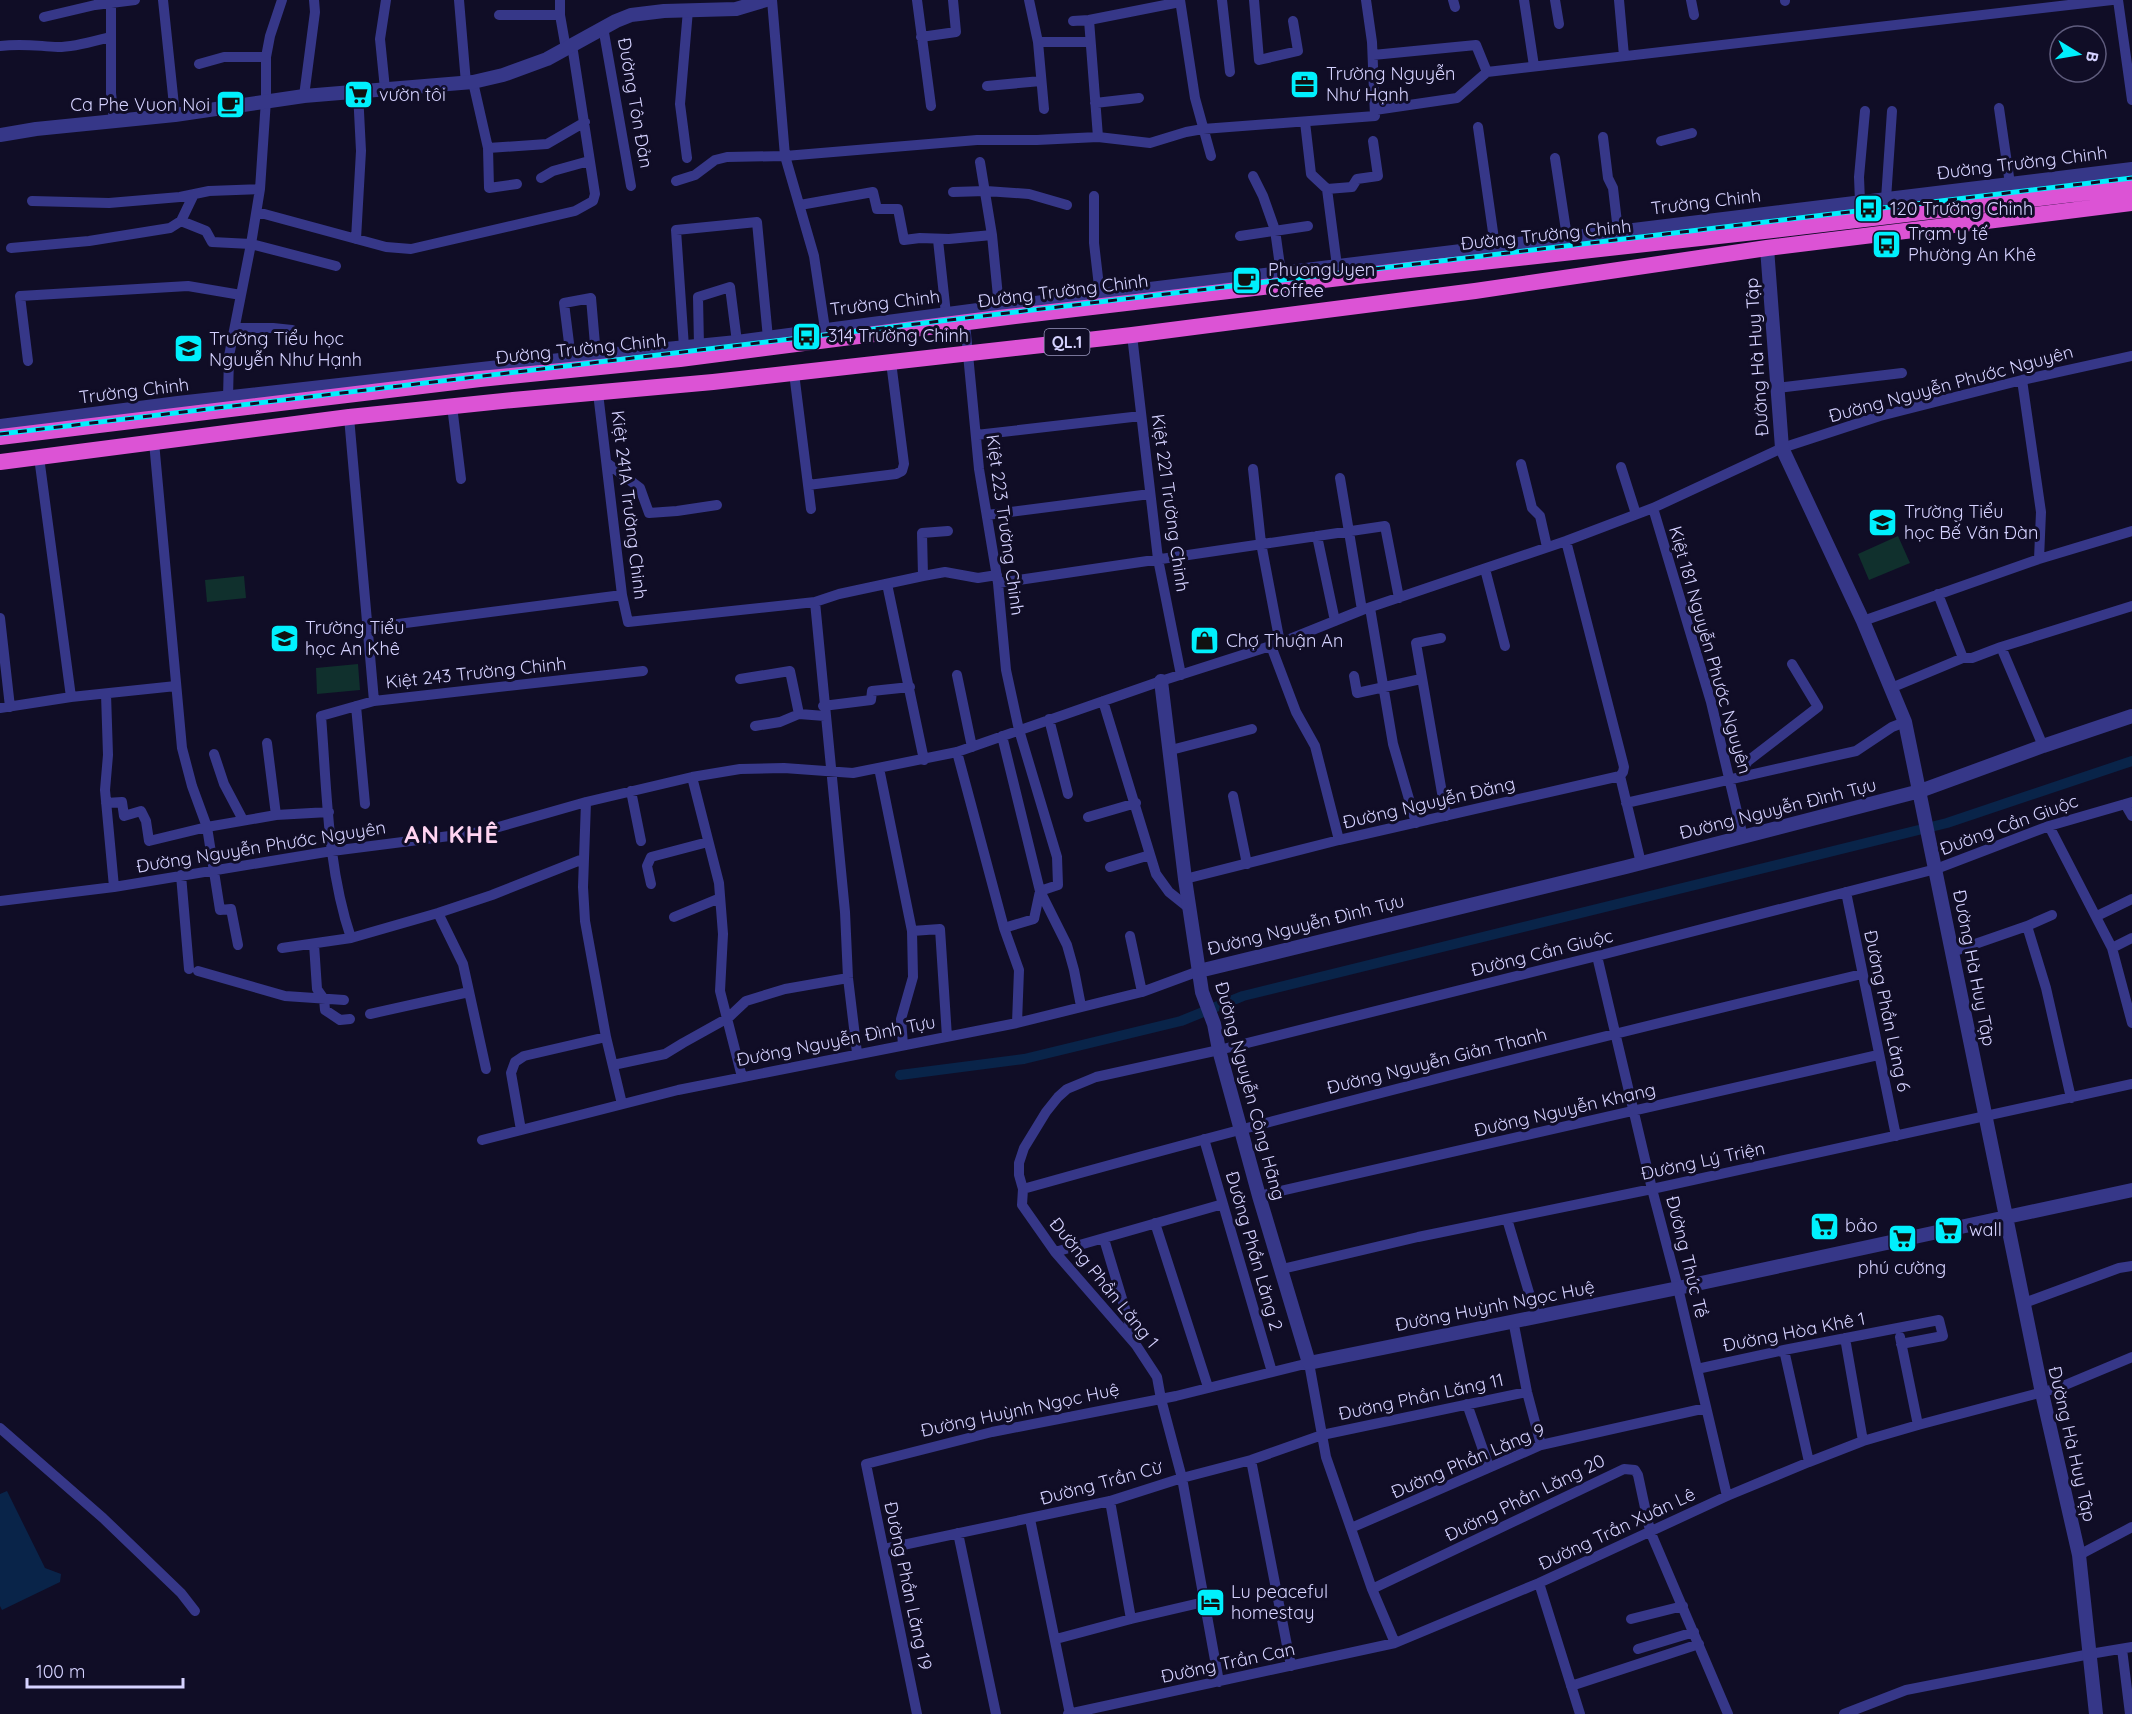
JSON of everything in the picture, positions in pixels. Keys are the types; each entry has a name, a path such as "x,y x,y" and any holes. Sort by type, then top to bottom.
{"highway":[{"name":"Đường Trường Chinh","path":"0,437 480,379 692,350 965,323 2132,187"},
{"name":"QL.1","path":"0,462 349,417 696,384 1132,335 1437,296 1767,248 2132,203"},
{"path":"1432,267 1437,296"},
{"path":"692,350 696,384"},
{"path":"480,379 483,403"}],"street":[{"path":"44,17 95,3 135,0"},
{"path":"163,0 175,115"},
{"path":"228,398 229,356 260,189 266,100 266,57 270,36 282,0"},
{"path":"304,96 315,12 314,0"},
{"path":"385,89 380,39 386,0"},
{"path":"459,0 470,83 488,148 489,188 518,184"},
{"path":"257,212 386,247 411,249 575,211 593,201 595,194 585,122 560,15 560,0"},
{"name":"Đường Tôn Đản","path":"0,135 36,129 175,115 266,100 470,83 527,67 569,47 603,27 664,5 688,10 723,5 746,7 766,0"},
{"path":"772,0 785,156 814,256 825,329"},
{"path":"917,0 931,106"},
{"path":"921,37 956,32 953,0"},
{"path":"1029,0 1038,42 1044,110"},
{"path":"1222,0 1230,72"},
{"path":"1254,0 1259,60 1298,51 1293,21"},
{"path":"676,181 695,175 721,158 785,156 977,140 1098,137 1150,143 1203,129 1375,116 1366,0"},
{"path":"1524,0 1534,66"},
{"path":"1555,0 1559,24"},
{"path":"1618,0 1624,56"},
{"path":"1691,0 1694,15"},
{"path":"1375,110 1458,98 1487,72 2112,0"},
{"path":"2118,0 2132,100"},
{"path":"1073,21 1089,20 1180,1 1196,98 1210,156"},
{"path":"111,3 111,93 114,122"},
{"path":"687,158 680,104 688,10"},
{"path":"499,15 560,15"},
{"path":"1089,20 1098,137"},
{"name":"Đường Tôn Đản","path":"603,27 631,186"},
{"path":"0,46 22,43 71,46 111,37"},
{"path":"1038,42 1090,42"},
{"path":"1372,55 1476,45 1487,72"},
{"path":"199,64 224,57 266,57"},
{"path":"987,86 1041,81"},
{"path":"356,239 361,151 358,92"},
{"path":"1095,103 1139,98"},
{"path":"1999,108 2010,184"},
{"path":"1860,202 1859,177 1865,111"},
{"path":"1886,199 1892,111"},
{"path":"488,148 547,144 585,122"},
{"path":"1299,123 1311,174 1327,189 1337,266"},
{"path":"1478,126 1495,246"},
{"path":"1661,141 1692,133"},
{"path":"1603,137 1608,178 1613,188 1618,231"},
{"path":"1327,189 1352,186 1357,179 1378,176 1373,141"},
{"path":"1555,158 1567,237"},
{"path":"542,178 553,171 589,161"},
{"name":"Đường Trường Chinh","path":"980,162 992,235 999,307"},
{"name":"Đường Trường Chinh","path":"1773,212 2132,169"},
{"path":"1254,176 1275,232 1281,273"},
{"path":"33,201 110,203 209,191 260,189"},
{"path":"953,192 986,191 1029,194 1067,205"},
{"path":"801,205 873,192 877,209 898,209 904,240 920,238 938,240 992,235"},
{"path":"11,248 89,241 170,228 181,221 194,194"},
{"path":"1094,196 1094,243 1100,295"},
{"name":"Trường Chinh","path":"0,426 596,356 692,350 825,329 1773,212"},
{"path":"181,221 207,231 212,242 251,244 336,266"},
{"path":"692,350 676,230 757,222 768,338"},
{"path":"1240,236 1308,226"},
{"path":"938,240 946,314"},
{"name":"Đường Hà Huy Tập","path":"1767,248 1782,448 1863,621 1905,722 2042,1393 2079,1555 2096,1714"},
{"path":"27,361 20,296 188,286 241,295"},
{"path":"692,350 698,297 730,287 737,342"},
{"path":"572,359 564,303 591,298 596,356"},
{"name":"Kiệt 223 Trường Chinh","path":"965,323 976,435 998,579 1006,670 1020,730 1057,857 1058,885 1040,891"},
{"path":"235,328 292,330"},
{"name":"Kiệt 221 Trường Chinh","path":"1132,335 1158,559 1180,675"},
{"name":"Đường Nguyễn Phước Nguyên","path":"0,901 114,887 181,874 332,851 481,832 631,791 740,769 784,768 853,773 957,752 1161,681 1275,645 1366,609 1566,541 1653,508 1782,448 1880,416 2022,380 2132,356"},
{"path":"808,485 896,474 902,471 904,464 891,362"},
{"path":"794,373 811,509"},
{"path":"1777,388 1902,373"},
{"path":"2022,380 2041,512 2039,559"},
{"name":"Kiệt 241A Trường Chinh","path":"598,393 622,595 629,622 815,602"},
{"path":"452,406 461,479"},
{"path":"976,435 1141,416"},
{"name":"Kiệt 243 Trường Chinh","path":"349,417 374,701"},
{"path":"154,442 183,748 192,786 207,826 220,910 231,909 238,945"},
{"path":"39,457 71,697"},
{"path":"607,464 640,488 649,513 717,505"},
{"path":"1521,465 1532,508 1540,516 1547,547"},
{"path":"1621,467 1636,514"},
{"path":"1253,469 1275,645 1296,712 1315,746 1339,840"},
{"path":"1340,478 1348,531 1395,752 1416,823"},
{"path":"987,515 1150,494"},
{"name":"Kiệt 181 Nguyễn Phước Nguyên","path":"1653,508 1711,702 1743,837"},
{"path":"857,1053 848,978 815,602 839,594 945,573 998,579 1158,559 1385,526 1399,598"},
{"path":"923,576 922,533 948,531"},
{"path":"1863,621 2039,559 2132,531"},
{"path":"1317,536 1335,621"},
{"path":"1566,541 1624,767 1620,776 1641,863"},
{"path":"1485,569 1505,646"},
{"path":"887,585 924,760"},
{"path":"1938,594 1963,658"},
{"path":"367,628 622,595"},
{"path":"1891,688 1963,658 1972,658 2001,646 2132,606"},
{"path":"0,618 5,707 71,697 176,686"},
{"path":"1441,638 1416,643 1446,816"},
{"path":"2001,646 2043,746"},
{"path":"1746,776 1744,767 1748,761 1818,707 1792,664"},
{"name":"Kiệt 243 Trường Chinh","path":"329,812 321,716 374,701 643,671"},
{"path":"740,679 790,671 799,714"},
{"path":"957,675 972,747"},
{"path":"1354,676 1357,693 1421,679"},
{"name":"Đường Nguyễn Công Hãng","path":"1161,681 1185,879 1202,992 1214,1024 1259,1196 1309,1363"},
{"path":"755,726 780,722 799,714 824,711 871,700 873,691 910,687"},
{"path":"106,694 108,755 105,772 105,803 114,887"},
{"path":"1104,701 1150,855 1162,884 1179,902 1189,908"},
{"name":"Đường Nguyễn Phước Nguyên","path":"356,706 364,804"},
{"name":"Đường Nguyễn Đình Tựu","path":"482,1140 678,1090 1017,1023 1142,992 1199,970 1641,863 1920,791 2132,716"},
{"path":"1049,719 1068,794"},
{"path":"1626,803 1856,751 1892,727 1905,722"},
{"path":"1171,750 1252,729"},
{"path":"1002,736 1040,891 1067,945 1081,1006"},
{"name":"Đường Nguyễn Phước Nguyên","path":"267,743 276,815"},
{"path":"957,752 1004,928 1019,970 1017,1023"},
{"name":"Đường Nguyễn Phước Nguyên","path":"214,754 224,784 243,820"},
{"path":"879,768 912,931 913,977 901,1020 903,1045"},
{"name":"Đường Nguyễn Đăng","path":"1185,879 1339,840 1620,776"},
{"path":"692,777 718,883 723,934 720,992 742,1077"},
{"path":"631,791 641,841"},
{"path":"1233,796 1247,864"},
{"path":"105,803 122,802 124,816 141,811 146,821 148,841 207,826 243,820 276,815 329,812 332,851 342,911 351,938"},
{"path":"586,802 583,859 585,921 606,1037 622,1104"},
{"path":"1088,817 1136,803"},
{"path":"2128,803 2132,816"},
{"name":"Đường Cần Giuộc","path":"1023,1189 1019,1175 1019,1163 1024,1148 1046,1112 1067,1089 1096,1077 1219,1050 1936,869 2049,825 2128,803"},
{"path":"2049,825 2112,948 2131,1007 2132,1023"},
{"path":"651,884 647,866 651,857 708,842"},
{"path":"1110,867 1150,855"},
{"path":"282,948 351,938 438,913 492,896 583,859"},
{"path":"181,874 194,970 285,996 344,1000"},
{"path":"1004,928 1034,919 1040,891"},
{"name":"Đường Phần Lăng 6","path":"1846,892 1896,1136"},
{"path":"674,917 720,898"},
{"path":"2097,916 2132,899"},
{"path":"438,913 463,964 486,1069"},
{"path":"1952,952 2052,915"},
{"path":"2027,926 2046,988 2071,1098"},
{"path":"912,931 940,929 947,1037"},
{"path":"1130,936 1142,992"},
{"path":"2112,948 2132,938"},
{"path":"314,944 317,989 324,999 325,1010 340,1020 350,1019"},
{"name":"Đường Thúc Tề","path":"1597,956 1727,1496"},
{"name":"Đường Nguyễn Giản Thanh","path":"1023,1189 1240,1128 1615,1033 1862,974"},
{"path":"613,1065 665,1054 728,1018 746,1001 785,989 848,978"},
{"path":"370,1014 469,992"},
{"path":"521,1130 511,1072 514,1062 524,1056 606,1037"},
{"name":"Đường Nguyễn Khang","path":"1259,1196 1878,1055"},
{"name":"Đường Lý Triện","path":"1281,1269 1418,1237 1653,1189 2132,1084"},
{"name":"Đường Phần Lăng 2","path":"1204,1139 1272,1372"},
{"name":"Đường Phần Lăng 1","path":"1023,1189 1022,1205 1055,1252 1136,1345 1157,1377 1182,1478 1219,1682"},
{"name":"Đường Huỳnh Ngọc Huệ","path":"867,1464 992,1431 1161,1399 1309,1363 1678,1288 2132,1190"},
{"path":"1055,1252 1223,1204"},
{"path":"1507,1219 1536,1316"},
{"path":"1155,1223 1208,1387"},
{"path":"1104,1239 1136,1345"},
{"path":"2024,1303 2119,1268 2132,1266"},
{"path":"1513,1320 1527,1392 1541,1445"},
{"name":"Đường Hòa Khê 1","path":"1697,1369 1939,1320 1943,1336 1901,1344"},
{"path":"1898,1328 1918,1425"},
{"path":"1845,1338 1863,1442"},
{"path":"1784,1350 1809,1462"},
{"name":"Đường Trần Xuân Lê","path":"1395,1643 1539,1583 1727,1496 1809,1462 1918,1425 2042,1393 2132,1357"},
{"path":"1309,1363 1326,1457 1372,1589 1395,1643"},
{"name":"Đường Phần Lăng 11","path":"1322,1435 1527,1392"},
{"path":"1467,1404 1490,1467"},
{"name":"Đường Phần Lăng 9","path":"1351,1528 1541,1445 1706,1408"},
{"path":"0,1428 103,1518 181,1593 195,1611"},
{"name":"Đường Trần Cừ","path":"885,1549 1110,1501 1182,1478 1251,1460 1322,1435"},
{"path":"1251,1460 1291,1666"},
{"name":"Đường Phần Lăng 19","path":"867,1464 917,1714"},
{"name":"Đường Phần Lăng 20","path":"1372,1589 1624,1469 1635,1470 1638,1475 1650,1531"},
{"path":"1110,1501 1131,1619"},
{"path":"1030,1519 1069,1714"},
{"path":"2079,1555 2132,1527"},
{"path":"1650,1531 1728,1714"},
{"path":"958,1533 996,1714"},
{"path":"1539,1583 1580,1714"},
{"path":"1056,1640 1204,1602"},
{"path":"1630,1619 1683,1606"},
{"path":"1638,1649 1694,1632"},
{"name":"Đường Trần Can","path":"1069,1714 1395,1643"},
{"path":"1571,1686 1699,1644"},
{"path":"1844,1714 1906,1690 2127,1648 2130,1714"}],"green space":[{"path":"1898,536 1910,563 1869,580 1858,554"},
{"path":"244,576 246,598 207,602 205,580"},
{"path":"358,664 360,690 317,694 316,668"}],"water":[{"path":"7,1491 45,1568 61,1574 60,1582 2,1610 0,1606 0,1494"}],"waterway":[{"path":"900,1075 1024,1059 1181,1021 1243,996 1947,823 2132,761"}],"railway":[{"path":"0,434 2132,178"}],"place":[{"name":"Trường Nguyễn Như Hạnh","path":"1305,84"},
{"name":"vườn tôi","path":"358,95"},
{"name":"Ca Phe Vuon Noi","path":"231,105"},
{"name":"120 Trường Chinh","path":"1869,209"},
{"name":"Trạm y tế Phường An Khê","path":"1887,244"},
{"name":"PhuongUyen Coffee","path":"1247,280"},
{"name":"314 Trường Chinh","path":"807,336"},
{"name":"Trường Tiểu học Nguyễn Như Hạnh","path":"188,349"},
{"name":"Trường Tiểu học Bế Văn Đàn","path":"1883,522"},
{"name":"Trường Tiểu học An Khê","path":"284,638"},
{"name":"Chợ Thuận An","path":"1205,641"},
{"name":"bảo","path":"1824,1226"},
{"name":"wall","path":"1948,1230"},
{"name":"phú cường","path":"1902,1239"},
{"name":"Lu peaceful homestay","path":"1210,1602"}],"district":[{"name":"AN KHÊ","path":"452,835"}]}
